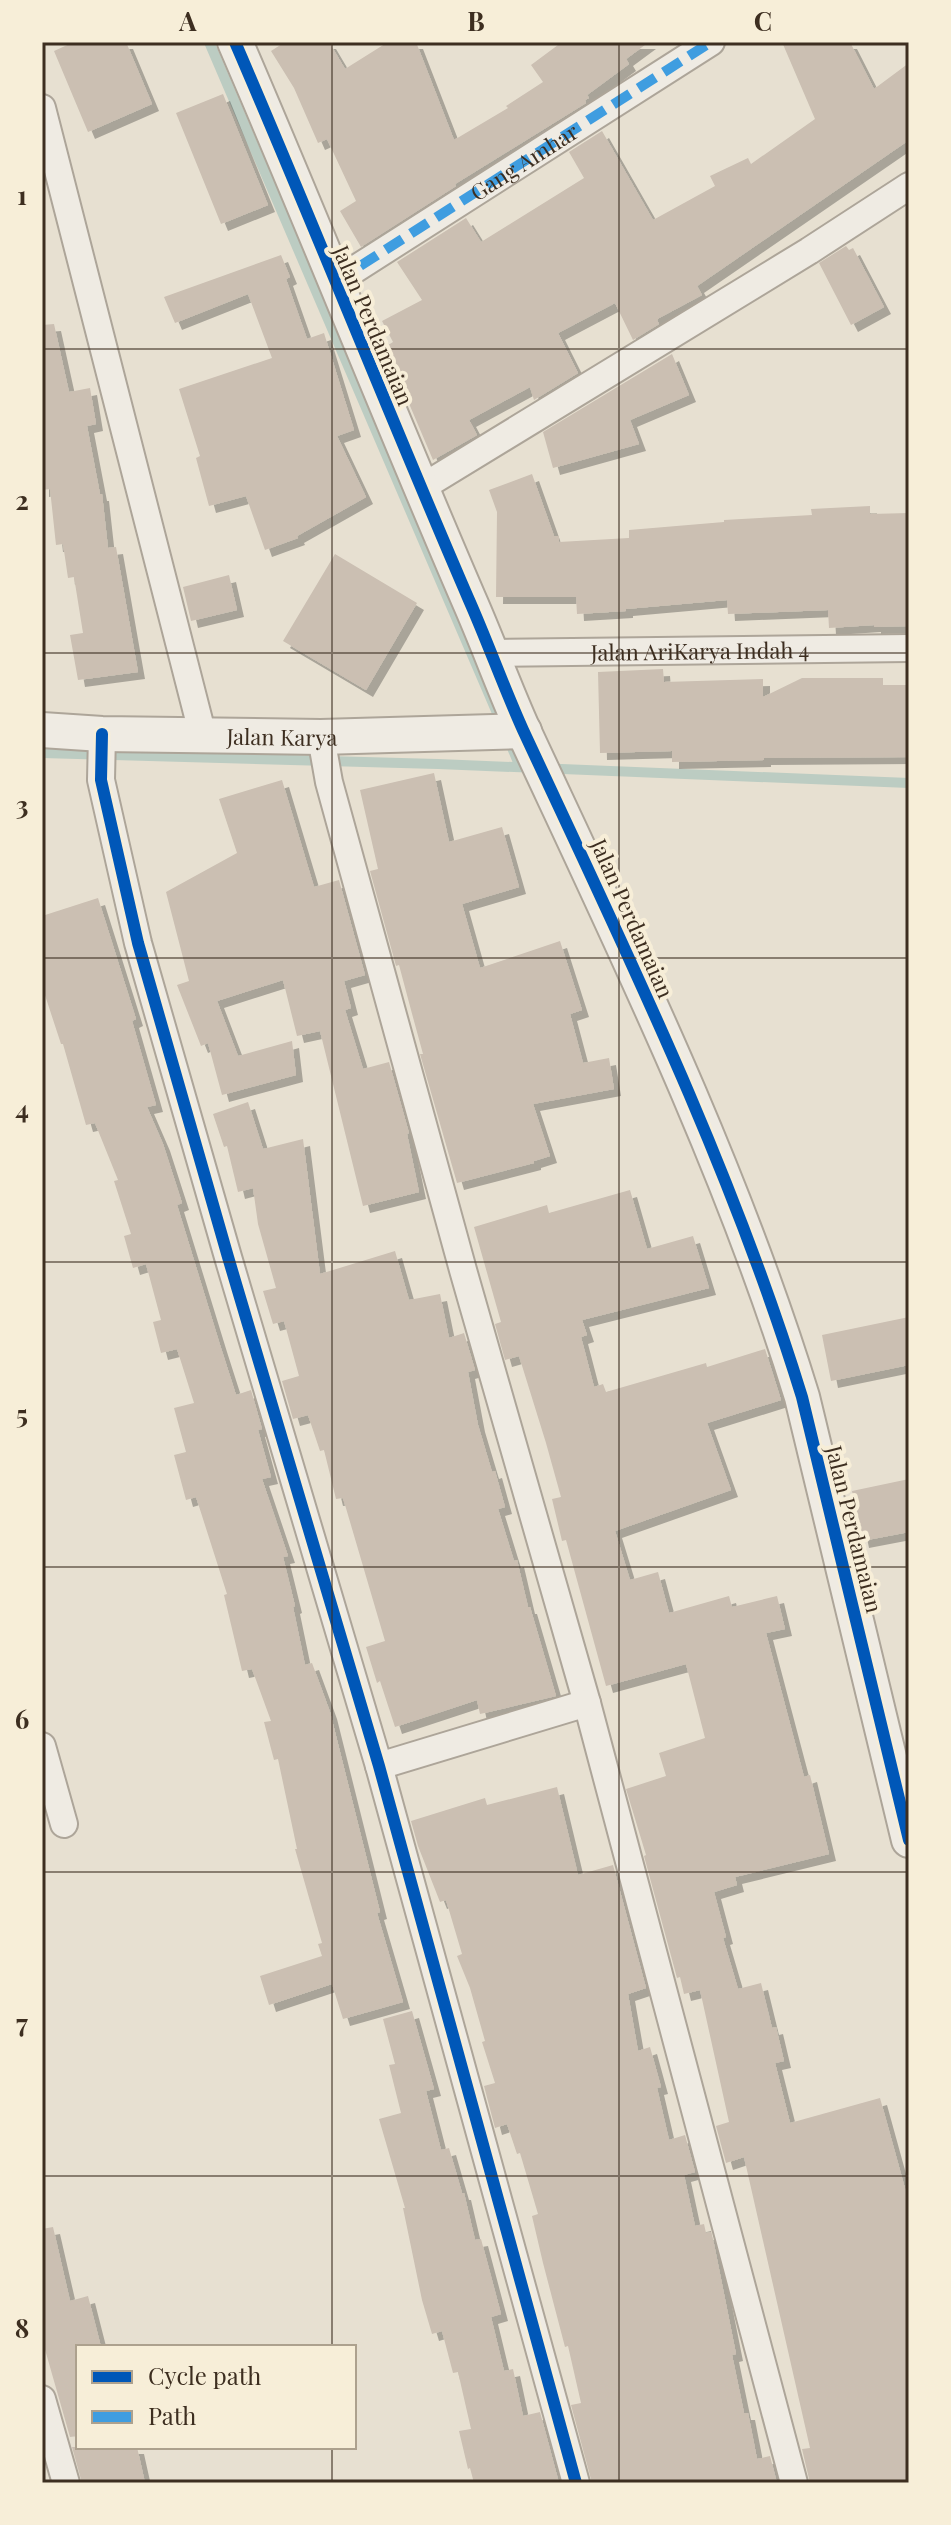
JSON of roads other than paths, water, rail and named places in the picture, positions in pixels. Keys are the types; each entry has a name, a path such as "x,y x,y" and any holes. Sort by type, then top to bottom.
{"street":[{"name":"Gang Amhar","path":"335,282 711,42"},
{"name":"Jalan Perdamaian","path":"244,46 335,282 523,732 625,946 713,1149 782,1330 806,1410 909,1840"},
{"path":"42,108 203,736"},
{"path":"421,488 809,251 909,186"},
{"name":"Jalan AriKarya Indah 4","path":"492,653 909,648"},
{"name":"Jalan Karya","path":"42,730 102,741 203,736 322,746 523,732"},
{"path":"102,741 101,780 138,943 223,1242 379,1766 576,2483"},
{"path":"322,746 329,782 463,1270 587,1703 794,2483"},
{"path":"379,1766 587,1703"},
{"path":"42,1746 64,1824"},
{"path":"42,2399 66,2483"}],"waterway":[{"path":"209,42 497,713"},
{"path":"508,738 520,767"},
{"path":"42,753 438,764 909,783"}]}
